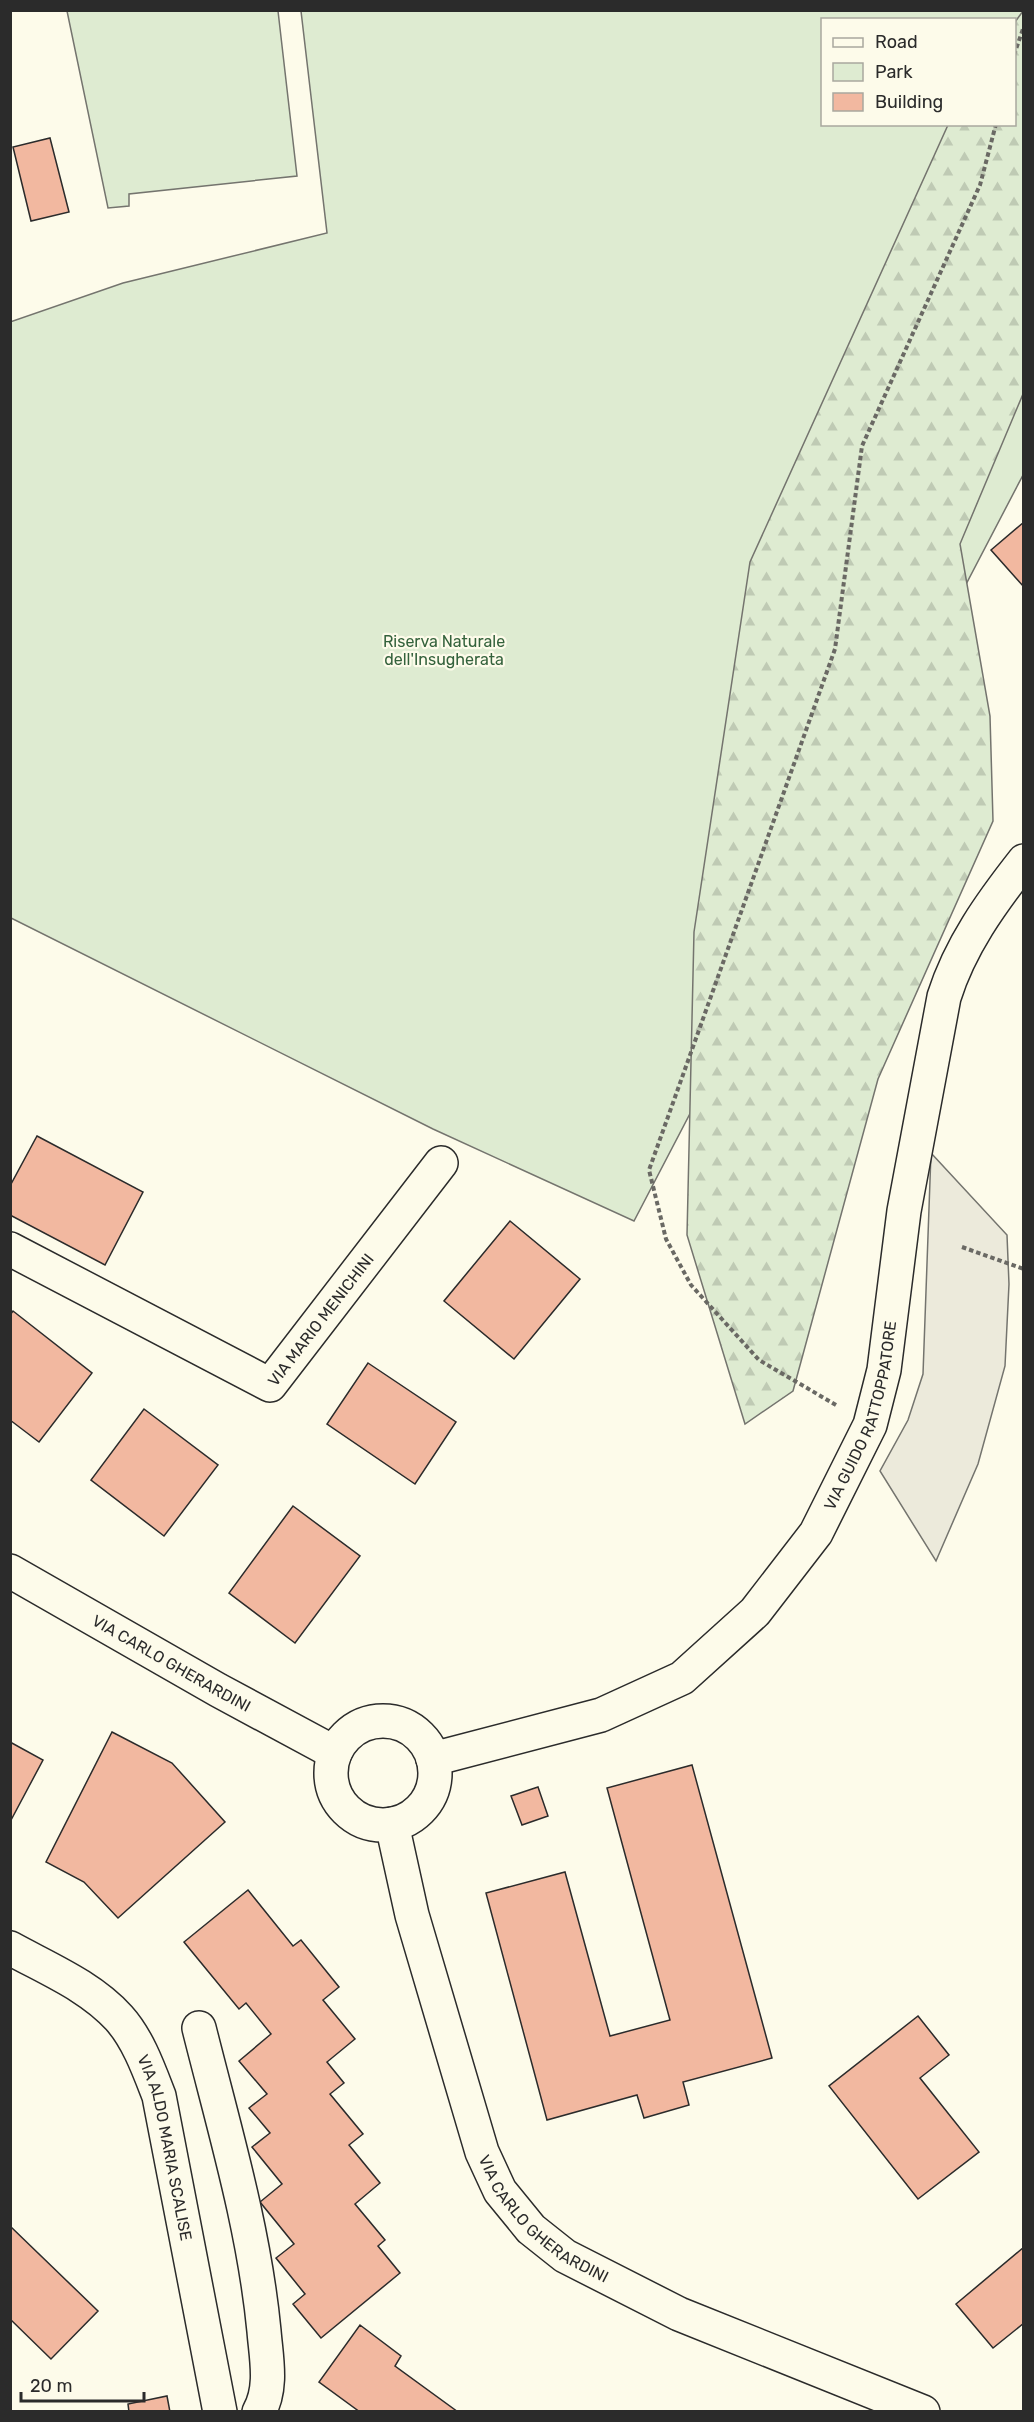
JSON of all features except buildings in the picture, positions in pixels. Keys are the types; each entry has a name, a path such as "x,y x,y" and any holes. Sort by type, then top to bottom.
{"street":[{"name":"VIA GUIDO RATTOPPATORE","path":"433,1759 601,1715 682,1678 755,1612 816,1533 870,1425 884,1370 904,1211 944,997 955,966 967,943 1023,861"},
{"name":"VIA MARIO MENICHINI","path":"10,1249 270,1385 441,1163"},
{"name":"VIA CARLO GHERARDINI","path":"10,1571 218,1690 335,1753"},
{"path":"386,1720 402,1724 416,1732 427,1744 433,1759 435,1773 433,1788 427,1800 412,1816 392,1824 365,1821 353,1815 335,1793 332,1780 335,1753 343,1739 355,1728 370,1722 386,1720"},
{"name":"VIA CARLO GHERARDINI","path":"392,1824 412,1916 482,2151 500,2191 531,2229 565,2256 679,2314 923,2412"},
{"name":"VIA ALDO MARIA SCALISE","path":"10,1948 84,1988 120,2019 142,2055 159,2096 220,2412"},
{"path":"199,2028 255,2256 268,2371 266,2393 259,2412"}],"path":[{"path":"1016,49 1023,26"},
{"path":"870,1425 759,1360 691,1285 666,1239 649,1170 835,649 862,446 980,185 995,126"},
{"path":"962,1247 1023,1269"}],"green space":[{"path":"67,11 278,11 297,176 129,194 129,206 108,208"},
{"name":"Riserva Naturale dell'Insugherata","path":"301,11 1023,11 1023,475 634,1221 433,1129 11,918 10,322 123,283 327,233"},
{"path":"1023,11 1023,394 960,544 990,716 993,821 878,1079 793,1391 745,1424 687,1235 694,932 750,562 948,126 1016,126 1016,21"}],"shaded area":[{"path":"931,1153 1007,1235 1009,1284 1005,1366 978,1464 936,1561 880,1471 908,1420 923,1374"}]}
